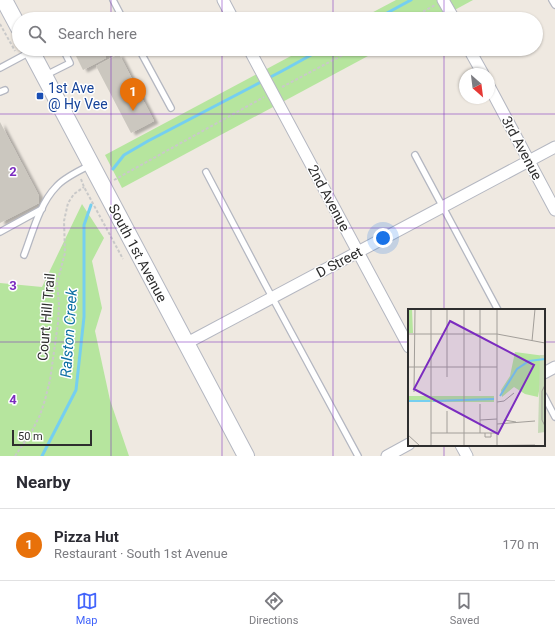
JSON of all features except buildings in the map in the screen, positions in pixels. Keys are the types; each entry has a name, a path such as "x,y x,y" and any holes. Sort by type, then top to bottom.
{"main road":[{"path":"6,1 12,13"},
{"name":"South 1st Avenue","path":"33,56 246,456"}],"street":[{"path":"223,0 229,12"},
{"path":"444,0 450,12"},
{"name":"2nd Avenue","path":"253,56 408,345"},
{"path":"474,56 480,68"},
{"name":"3rd Avenue","path":"495,97 555,210"},
{"name":"D Street","path":"187,343 555,147"},
{"path":"545,372 555,367"},
{"path":"387,456 408,445"},
{"path":"462,446 467,456"}],"lane":[{"path":"113,0 119,12"},
{"path":"552,0 555,5"},
{"path":"0,68 20,56"},
{"path":"44,76 70,63 66,56"},
{"path":"143,56 171,108"},
{"path":"415,155 497,309"},
{"path":"24,255 42,209 56,186 76,172 91,165"},
{"path":"206,172 358,456"},
{"path":"0,232 42,209"},
{"path":"545,398 555,417"}],"path":[{"path":"423,12 444,0"},
{"path":"110,182 272,90 340,56"},
{"name":"Court Hill Trail","path":"15,456 32,431 45,400 51,374 58,323 59,305 57,283 65,253 64,221 68,203 74,194 84,187 123,259"}],"green space":[{"path":"396,0 473,0 451,12 373,12"},
{"path":"291,56 368,56 122,188 105,155"},
{"path":"82,204 104,238 92,261 102,308 95,331 110,400 129,456 0,456 0,283 42,287"}],"waterway":[{"name":"Ralston Creek","path":"389,12 411,0"},
{"name":"Ralston Creek","path":"113,169 124,155 148,141 309,56"},
{"name":"Ralston Creek","path":"42,456 76,390 84,317 84,225 91,205"}],"place":[{"name":"1st Ave @ Hy Vee","path":"40,96"},
{"name":"Pizza Hut","path":"133,111"}]}
